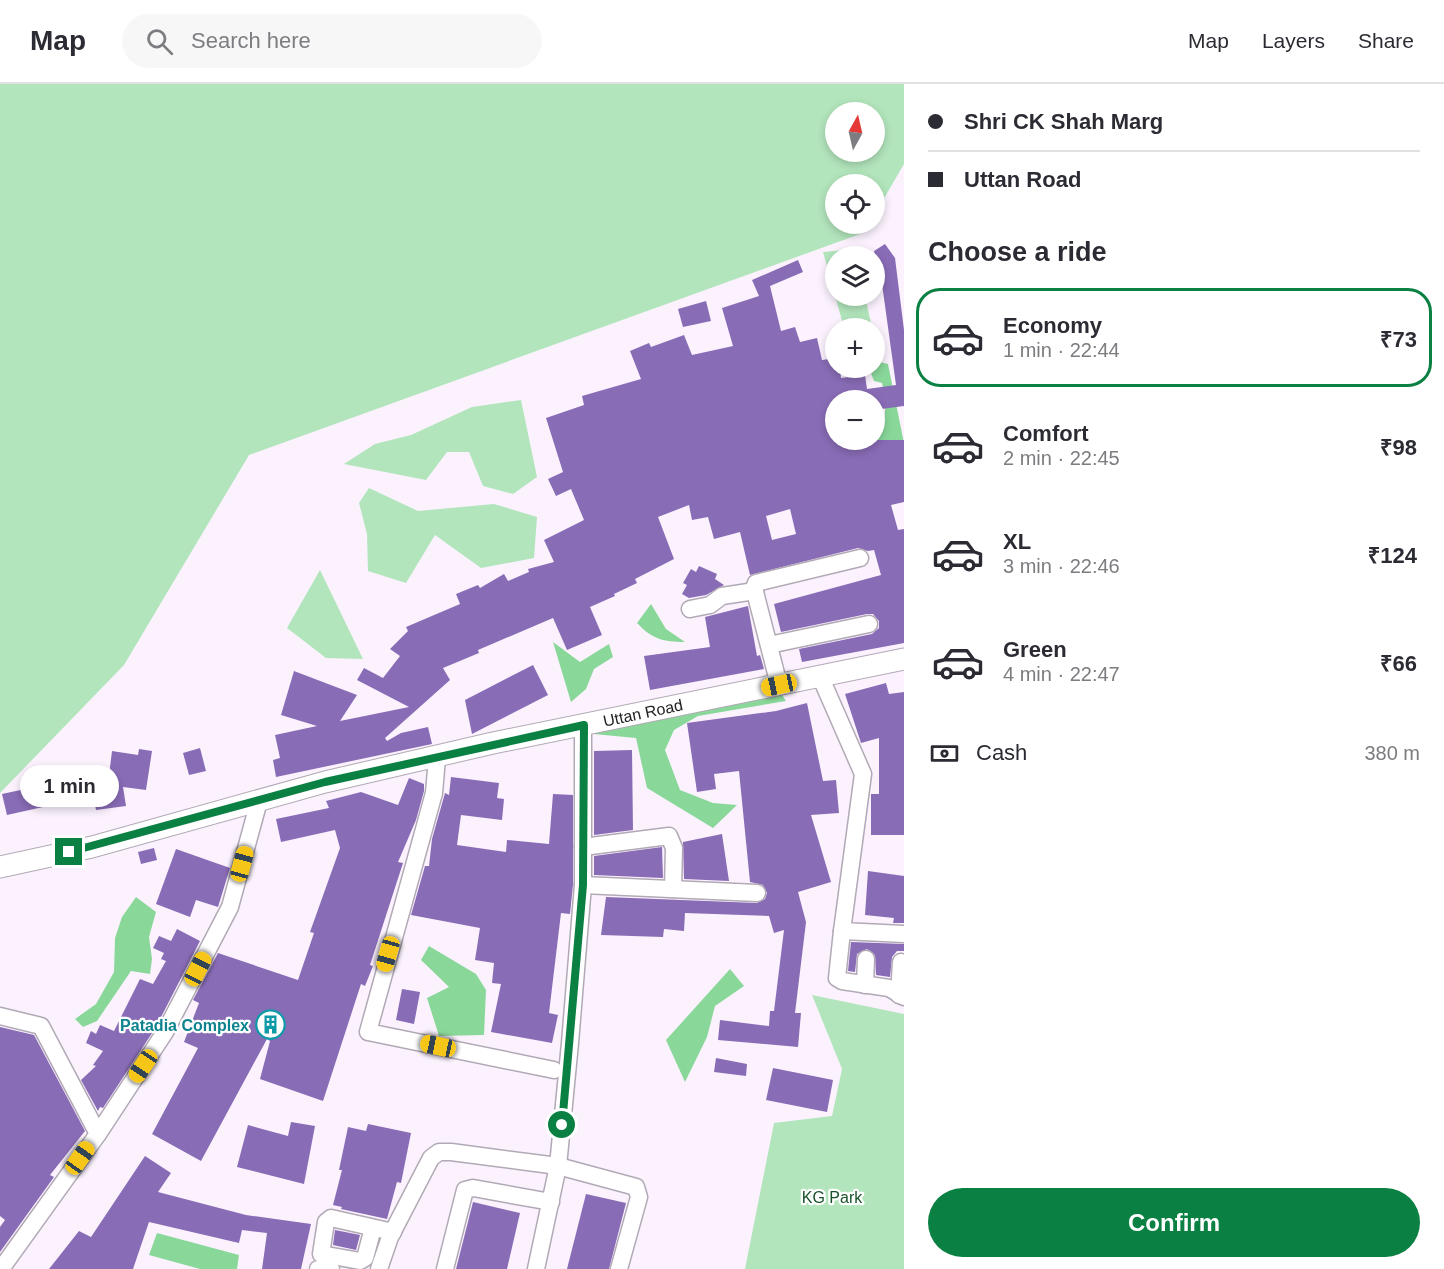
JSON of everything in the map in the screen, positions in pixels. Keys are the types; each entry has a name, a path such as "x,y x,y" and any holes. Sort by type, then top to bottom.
{"street":[{"path":"779,685 755,591 756,583 860,558"},
{"path":"690,609 710,605 722,596 755,591"},
{"path":"769,645 869,624"},
{"name":"Uttan Road","path":"0,867 92,847 325,782 904,658"},
{"path":"820,676 863,774 837,978 889,988 901,996"},
{"path":"536,1269 558,1166 583,885 584,725"},
{"path":"437,758 434,792 376,995 368,1032 554,1070"},
{"path":"1,1269 98,1134 165,1032 230,907 259,801"},
{"path":"583,847 669,836 674,848 673,888"},
{"path":"583,885 757,893"},
{"path":"842,931 904,934"},
{"path":"865,985 867,959"},
{"path":"901,962 901,996"},
{"path":"0,1016 41,1026 98,1134"},
{"path":"379,1269 393,1232 431,1158 439,1152 558,1166 636,1188 639,1197 619,1269"},
{"path":"445,1269 465,1190 473,1188 551,1202"},
{"path":"373,1228 393,1232"},
{"path":"318,1269 330,1269"}],"green space":[{"path":"0,84 904,84 904,164 885,197 885,174 825,174 825,234 860,234 249,455 124,665 0,793"},
{"path":"838,306 867,306 870,318 841,318"},
{"path":"885,363 888,364 904,443 885,443 885,390 882,383 874,381 873,378 885,378"},
{"path":"521,400 537,477 513,494 483,486 469,452 447,452 426,480 344,464 375,444 411,435 472,407"},
{"path":"369,488 418,511 494,504 537,517 534,558 481,568 435,535 406,583 368,571 367,534 359,503"},
{"path":"320,570 363,659 326,658 287,628"},
{"path":"651,604 666,629 685,642 658,638 637,623"},
{"path":"553,642 580,662 609,644 613,657 594,669 586,689 571,702"},
{"path":"779,690 786,701 698,716 674,730 665,750 680,790 713,803 737,805 713,828 647,788 636,738 583,733"},
{"path":"136,897 156,912 149,937 152,959 150,974 131,971 97,1021 83,1027 75,1019 96,1004 114,972 115,938 122,917"},
{"path":"429,946 476,974 486,990 484,1035 439,1036 427,998 449,987 421,960"},
{"path":"730,969 744,986 715,1006 707,1037 685,1082 666,1040"},
{"name":"KG Park","path":"812,995 904,1014 904,1269 745,1269 774,1123 832,1116 842,1069"},
{"path":"157,1233 239,1255 237,1269 200,1269 149,1255"}],"building":[{"path":"885,244 895,258 904,330 904,406 885,409 885,390 825,390 825,450 885,450 885,440 904,440 904,502 891,505 898,530 904,529 904,643 802,662 799,649 872,634 879,628 879,621 873,614 867,614 781,632 774,604 881,575 874,550 858,548 750,575 740,532 714,539 708,517 692,520 689,505 658,517 674,559 635,579 637,583 614,594 615,596 590,607 602,635 567,650 553,618 478,650 479,653 443,668 450,680 385,738 387,741 401,733 428,727 432,744 276,777 273,760 280,758 275,735 317,726 281,715 294,671 357,695 340,721 409,707 357,680 364,668 383,678 400,656 390,649 408,631 406,627 460,604 456,594 478,585 480,588 504,574 508,581 529,572 528,569 554,562 544,540 584,520 571,489 556,496 548,479 563,472 546,418 584,405 582,396 641,379 630,351 649,343 651,347 684,335 692,355 733,346 722,308 759,296 752,280 798,260 803,272 770,286 781,331 795,327 800,342 817,338 822,360 825,360 825,378 865,378 867,389 896,385 885,306 885,246 882,246","holes":["790,509 796,534 772,540 766,516"]},
{"path":"706,301 711,321 683,327 678,309"},
{"path":"699,566 717,574 715,579 724,585 706,595 689,598 682,594 687,585 683,583 691,569 696,572"},
{"path":"748,606 757,656 760,655 764,669 650,690 644,656 710,647 705,617"},
{"path":"533,665 548,695 472,734 465,700"},
{"path":"886,683 889,694 904,692 904,835 871,835 871,794 879,794 879,738 861,743 845,694"},
{"path":"807,703 823,781 836,780 839,813 811,815 831,882 798,892 806,922 795,1013 801,1013 798,1047 718,1040 720,1020 769,1026 770,1011 774,1011 784,930 774,933 769,916 685,913 684,931 664,929 663,937 601,935 606,897 757,903 765,899 767,893 763,885 750,882 739,771 714,774 716,789 697,792 687,723 776,711"},
{"path":"200,748 206,771 189,775 183,753"},
{"path":"139,749 152,751 146,790 123,787 126,806 96,810 93,794 107,792 112,751 138,755"},
{"path":"632,750 633,830 594,835 594,751"},
{"path":"451,777 499,783 497,798 504,799 502,820 461,815 457,845 506,852 507,840 549,844 553,794 573,795 573,885 570,914 561,913 549,1013 558,1015 552,1043 491,1032 501,984 492,983 494,963 475,960 480,928 411,915 425,866 429,866 432,839 445,793 449,795"},
{"path":"409,778 424,784 424,791 416,820 398,862 403,863 370,965 373,966 365,986 361,984 323,1101 260,1079 270,1041 267,1039 201,1161 152,1134 198,1048 184,1042 199,1003 193,1000 218,953 298,980 314,933 310,932 340,848 335,830 281,842 276,819 329,808 326,801 361,792 398,805"},
{"path":"39,786 43,807 7,815 2,794"},
{"path":"722,834 729,881 684,879 683,842"},
{"path":"662,847 663,878 594,875 594,856"},
{"path":"154,848 157,860 141,864 138,852"},
{"path":"176,849 230,868 218,907 196,900 190,917 156,904"},
{"path":"868,871 904,876 904,923 893,923 894,918 865,915"},
{"path":"177,929 200,941 156,1027 103,1108 100,1107 98,1111 81,1080 96,1066 93,1065 103,1051 86,1043 91,1031 96,1034 100,1025 114,1031 140,979 153,984 166,961 161,959 164,953 153,948 159,936 171,941"},
{"path":"851,942 904,944 904,951 897,951 892,957 890,977 876,975 875,955 867,949 857,954 855,972 848,971"},
{"path":"402,989 420,992 414,1024 396,1020"},
{"path":"0,1027 34,1035 85,1131 50,1175 54,1177 0,1252 0,1227 5,1220 0,1216"},
{"path":"716,1058 747,1064 746,1076 714,1072"},
{"path":"773,1068 833,1080 827,1112 766,1100"},
{"path":"291,1122 315,1126 304,1184 237,1167 248,1125 288,1136"},
{"path":"368,1124 411,1133 401,1183 397,1182 387,1219 341,1209 342,1207 333,1205 342,1170 339,1170 348,1127 366,1131"},
{"path":"145,1156 171,1173 158,1192 246,1215 311,1224 301,1269 262,1269 267,1233 242,1230 239,1243 149,1222 133,1269 49,1269 79,1231 91,1237"},
{"path":"586,1194 626,1203 609,1269 567,1269"},
{"path":"473,1202 520,1213 507,1269 456,1269"},
{"path":"335,1230 360,1235 356,1250 333,1245"}],"place":[{"name":"Patadia Complex","path":"270,1025"}],"route":[{"path":"69,852 325,782 437,758 493,743 584,725 583,885 562,1125"}]}
